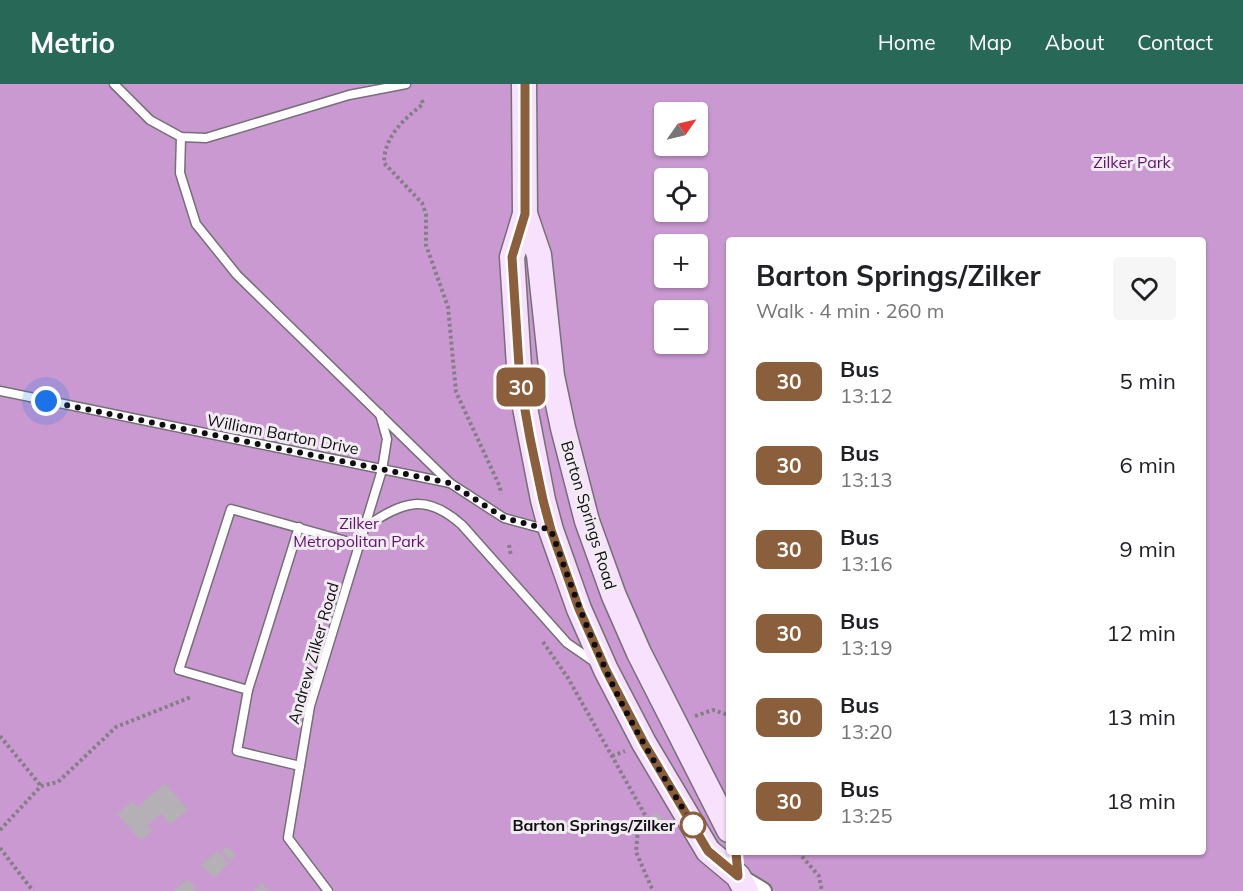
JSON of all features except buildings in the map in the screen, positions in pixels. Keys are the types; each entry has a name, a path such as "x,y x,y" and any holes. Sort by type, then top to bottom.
{"main road":[{"name":"Barton Springs Road","path":"525,84 525,214 512,257 516,339 520,382 530,438 551,530 579,609 606,670 644,743 708,851 740,873"},
{"name":"Barton Springs Road","path":"525,214 539,255 552,376 565,439 587,521 614,596 639,653 726,824"},
{"path":"551,530 587,521"}],"street":[{"path":"740,873 763,891"}],"lane":[{"path":"114,84 150,120 181,136 206,138 349,95 406,84"},
{"path":"181,136 180,173 196,224 237,276 450,483"},
{"name":"William Barton Drive","path":"0,391 450,483 504,518 551,530"},
{"name":"Andrew Zilker Road","path":"328,891 288,838 310,706 382,470 387,439 380,414"},
{"path":"365,527 389,512 407,505 428,504 446,511 462,525 567,643 606,670"},
{"path":"248,690 179,670 231,509 360,545"},
{"path":"299,527 248,690 237,751 300,766"}],"path":[{"path":"422,100 423,104 393,133 384,153 384,163 422,203 426,214 426,245 448,307 456,392 500,487 501,494"},
{"path":"509,545 513,572 509,577"},
{"path":"537,635 568,678 649,822 638,829 636,852 653,891"},
{"path":"0,830 41,786 58,782 117,727 190,697"},
{"path":"690,719 713,710 726,714"},
{"path":"0,736 41,786"},
{"path":"612,756 629,750"},
{"path":"0,848 33,891"},
{"path":"801,855 819,876 822,891"}],"green space":[{"name":"Zilker Metropolitan Park","path":"0,84 1243,84 1243,891 0,891"}],"bus line":[{"name":"30","path":"525,84 525,214 512,257 515,328 520,382 551,530 579,609 606,670 644,743 708,851 738,876 736,855"}],"place":[{"name":"Barton Springs/Zilker","path":"693,825"}],"route":[{"path":"46,401 450,483 504,518 551,530 579,609 606,670 644,743 693,825"}],"park label":[{"name":"Zilker Park","path":"1132,162"}]}
